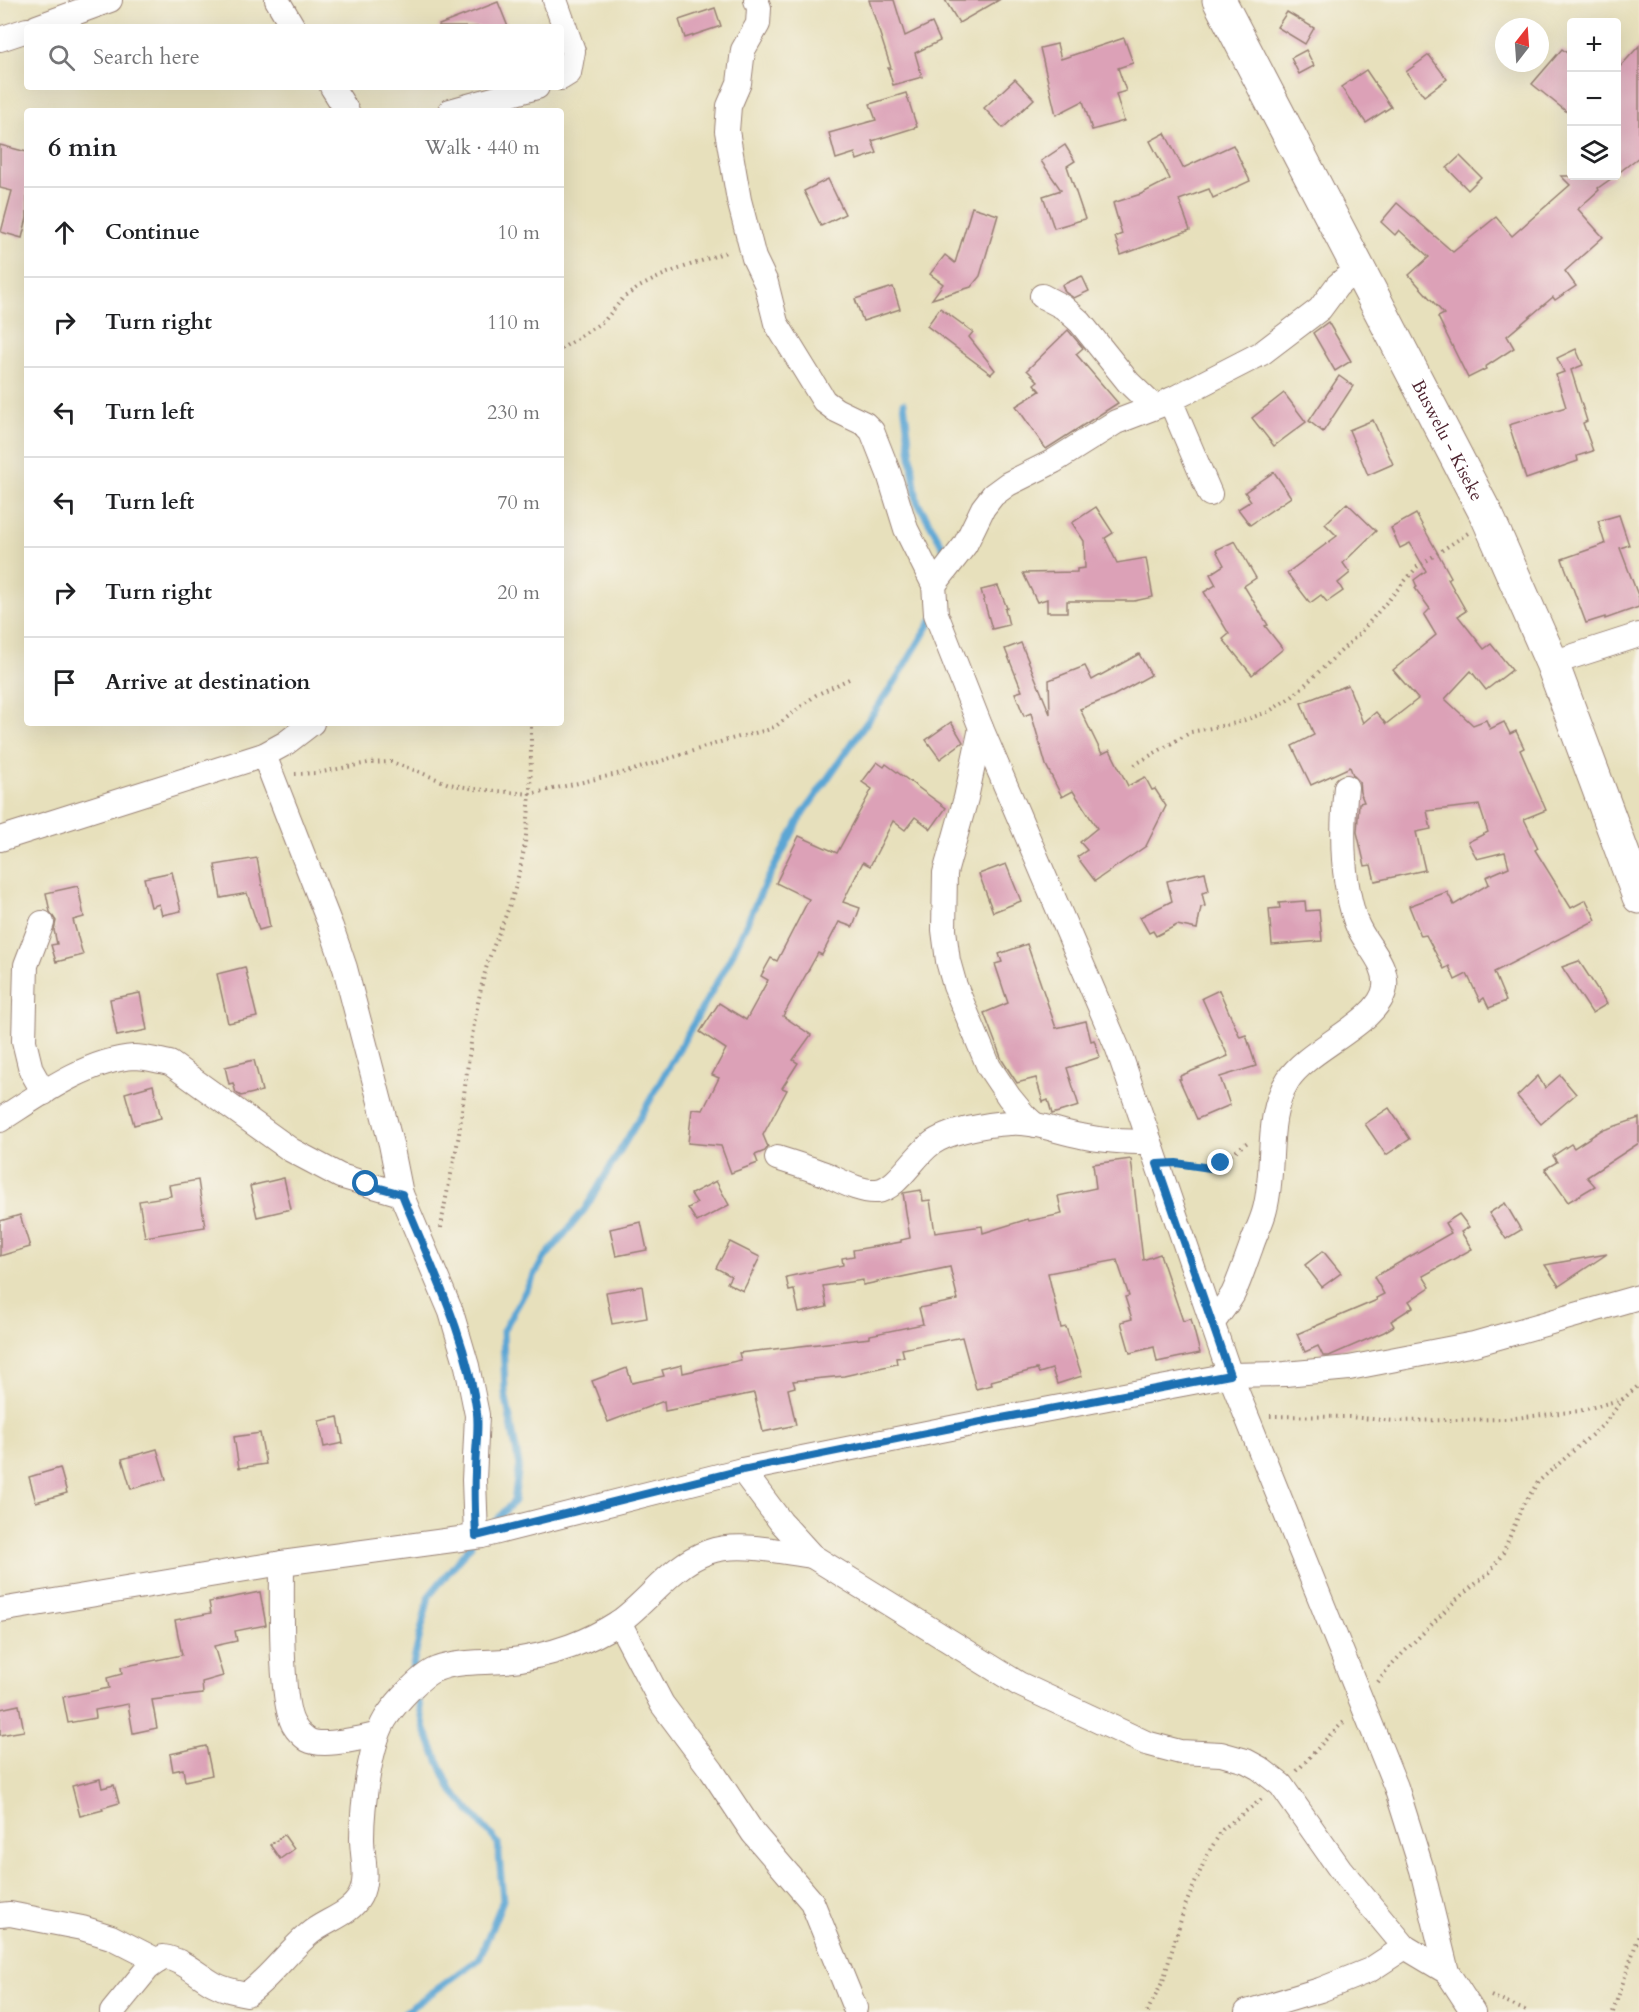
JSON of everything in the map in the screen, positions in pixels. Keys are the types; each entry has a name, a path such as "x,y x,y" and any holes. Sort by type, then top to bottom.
{"main road":[{"name":"Buswelu - Kiseke","path":"1219,0 1488,518 1552,663 1639,897"}],"street":[{"path":"45,24 110,0"},
{"path":"277,0 291,24"},
{"path":"555,0 563,24"},
{"path":"756,0 759,8 758,24 743,50 739,83 729,106 727,132 749,243 766,283 776,323 824,401 836,410 865,424 872,431 889,474 906,529 934,585 936,614 981,728 1118,1049 1230,1375 1396,1787 1422,1870 1447,1972 1473,2012"},
{"path":"564,26 573,51 569,73 564,76"},
{"path":"0,39 24,31"},
{"path":"334,90 345,108"},
{"path":"461,108 526,90"},
{"path":"934,585 965,545 983,508 993,495 1008,484 1054,461 1116,422 1162,404 1262,353 1320,309 1337,286 1357,268"},
{"path":"1042,296 1063,308 1080,322 1129,383 1162,404 1210,494"},
{"path":"1552,663 1639,635"},
{"path":"0,839 264,755 286,743 308,726"},
{"path":"981,728 966,798 945,873 944,930 948,961 955,986 989,1067 1009,1097 1035,1125"},
{"path":"264,755 345,968 402,1194 451,1312 467,1366 477,1415 470,1537"},
{"path":"1212,1324 1232,1294 1265,1209 1274,1123 1281,1095 1289,1078 1306,1060 1370,1013 1384,992 1382,970 1357,923 1346,876 1342,821 1346,787"},
{"path":"42,923 26,965 23,1002 24,1041 31,1070 44,1093"},
{"path":"0,1120 88,1068 106,1062 136,1057 170,1064 291,1150 340,1176 402,1194"},
{"path":"777,1158 825,1174 856,1188 875,1191 886,1189 931,1143 944,1136 1011,1123 1035,1125 1154,1153"},
{"path":"0,1610 282,1563 470,1537 742,1470 991,1420 1230,1375 1285,1374 1349,1368 1474,1344 1639,1297"},
{"path":"742,1470 771,1510 812,1556 1019,1684 1146,1743 1180,1752 1221,1754 1246,1761 1259,1768 1281,1785 1340,1869 1405,1947 1447,1972"},
{"path":"112,2012 142,1974 163,1957 174,1959 194,1969 214,1984 247,1994 259,1985 309,1934 355,1903 362,1891 364,1876 362,1838 376,1736 387,1715 407,1692 435,1669 458,1664 506,1661 552,1652 573,1645 619,1622 676,1570 707,1552 722,1548 745,1548 812,1556"},
{"path":"282,1563 284,1674 288,1705 294,1727 310,1741 337,1743 376,1736"},
{"path":"619,1622 662,1704 712,1771 753,1833 812,1902 855,2008"},
{"path":"0,1915 10,1914 82,1928 111,1937 158,1961"},
{"path":"1247,2012 1320,1990 1370,1970 1405,1947"}],"path":[{"path":"564,347 605,320 623,298 639,287 665,274 749,243"},
{"path":"1134,765 1191,732 1236,723 1268,712 1293,696 1359,634 1417,567 1488,518"},
{"path":"274,781 292,774 317,773 385,762 403,765 449,784 475,789 531,794 630,771 767,730 776,726 816,694 849,679"},
{"path":"441,1231 481,990 517,883 528,824 531,794 531,726"},
{"path":"1154,1153 1176,1163 1213,1168 1274,1123"},
{"path":"1148,2012 1163,1982 1191,1891 1219,1833 1241,1813 1297,1771 1362,1703 1406,1649 1457,1599 1490,1572 1503,1553 1522,1507 1535,1484 1604,1424 1623,1399 1639,1385"},
{"path":"1246,1416 1349,1417 1395,1421 1506,1419 1579,1411 1623,1399"},
{"path":"1613,2012 1639,1935"}],"building":[{"path":"869,0 894,0 905,36 932,23 940,41 915,53 922,77 893,85 888,68 891,68"},
{"path":"945,0 999,0 959,23"},
{"path":"498,2 507,24 442,24"},
{"path":"715,8 721,26 685,38 679,20"},
{"path":"1287,12 1314,28 1305,44 1277,27"},
{"path":"1124,38 1133,63 1118,68 1126,91 1116,94 1124,121 1092,130 1083,101 1056,115 1040,48 1057,44 1061,59"},
{"path":"1639,46 1639,157 1621,171 1621,72 1621,66"},
{"path":"1562,49 1567,53 1567,112 1532,84 1542,72 1549,72 1549,64"},
{"path":"1306,50 1314,66 1299,74 1291,58"},
{"path":"1429,55 1447,79 1424,96 1406,72"},
{"path":"1366,70 1391,107 1366,123 1341,87"},
{"path":"1015,79 1034,99 1003,128 984,108"},
{"path":"906,93 917,127 872,141 877,153 857,160 855,153 836,159 829,133 876,120 870,104"},
{"path":"1165,133 1183,168 1233,145 1250,181 1213,198 1209,189 1179,200 1190,230 1121,255 1115,237 1122,234 1113,203 1141,194 1170,179 1150,141"},
{"path":"0,145 24,151 24,230 22,238 1,232 12,191 0,188"},
{"path":"1065,145 1075,161 1067,166 1085,219 1054,228 1043,196 1061,190 1041,161"},
{"path":"1460,156 1481,177 1468,190 1447,168"},
{"path":"1561,176 1567,176 1567,180 1609,180 1598,188 1599,190 1578,209 1603,237 1565,271 1576,286 1555,300 1553,297 1507,336 1514,348 1485,367 1486,369 1468,378 1438,317 1444,314 1409,275 1429,257 1399,230 1395,235 1381,222 1397,203 1453,252 1496,217 1512,236 1570,185"},
{"path":"828,179 845,214 821,226 804,191"},
{"path":"972,207 998,215 980,276 971,287 932,299 943,284 930,274 945,255 955,263"},
{"path":"1082,276 1089,291 1074,298 1065,292 1062,285"},
{"path":"893,287 900,309 863,321 855,299"},
{"path":"940,308 973,332 969,337 995,370 991,374 927,326"},
{"path":"1328,322 1351,361 1335,371 1313,333"},
{"path":"1068,330 1083,348 1076,354 1118,403 1046,449 1016,406 1040,391 1034,384 1038,381 1027,370"},
{"path":"1576,349 1583,365 1571,370 1587,421 1583,423 1593,451 1577,456 1578,461 1526,479 1509,425 1566,407 1556,375 1564,372 1557,358"},
{"path":"1339,376 1353,386 1323,432 1309,421"},
{"path":"1284,393 1306,422 1274,446 1252,418"},
{"path":"1373,420 1393,464 1368,475 1349,430"},
{"path":"1274,472 1291,497 1250,525 1238,509 1251,501 1245,492"},
{"path":"1347,503 1376,531 1343,563 1350,573 1338,583 1343,591 1327,602 1321,595 1310,603 1287,573 1337,536 1325,524"},
{"path":"1096,507 1113,533 1105,538 1117,563 1146,558 1153,597 1134,601 1067,601 1067,612 1047,612 1047,599 1037,602 1023,573 1077,572 1077,569 1085,568 1084,541 1072,523"},
{"path":"1416,514 1451,577 1448,579 1466,611 1458,616 1484,649 1491,644 1512,670 1486,690 1471,671 1445,699 1473,725 1486,720 1490,729 1504,722 1510,734 1516,731 1524,748 1520,750 1546,810 1524,819 1538,848 1535,850 1571,908 1586,900 1596,920 1494,972 1506,1001 1489,1008 1484,998 1480,1001 1467,974 1455,980 1449,966 1444,969 1426,935 1421,936 1409,906 1447,892 1454,905 1489,884 1486,877 1509,867 1505,852 1477,859 1468,842 1488,832 1479,805 1427,811 1431,829 1416,832 1425,870 1375,881 1371,865 1365,866 1357,832 1359,803 1364,802 1359,781 1353,775 1350,767 1311,785 1292,746 1314,735 1301,703 1348,685 1363,723 1376,712 1386,724 1418,699 1393,670 1436,635 1424,615 1430,609 1415,588 1417,587 1414,580 1426,571 1410,543 1400,548 1391,528"},
{"path":"1619,515 1629,545 1620,548 1639,598 1639,607 1586,623 1562,559 1605,544 1598,521"},
{"path":"1235,541 1256,578 1244,586 1268,625 1265,626 1283,649 1252,675 1223,639 1229,634 1204,592 1216,585 1210,574 1224,565 1216,550"},
{"path":"998,586 1007,608 1005,609 1009,625 992,629 981,590"},
{"path":"1021,643 1050,714 1049,680 1085,666 1092,680 1139,654 1151,675 1113,696 1080,709 1102,754 1110,750 1128,786 1145,777 1152,790 1155,789 1166,806 1146,846 1095,881 1077,857 1087,850 1080,842 1097,828 1073,791 1062,797 1046,765 1031,713 1024,716 1015,693 1022,691 1005,649"},
{"path":"951,722 963,742 940,759 926,740"},
{"path":"877,762 884,767 886,764 946,808 931,829 915,817 905,830 893,821 870,866 863,862 843,902 860,908 853,927 839,922 822,955 818,953 783,1016 811,1035 793,1060 798,1063 782,1088 787,1090 763,1135 768,1147 765,1151 755,1155 758,1163 731,1173 721,1146 688,1143 692,1109 703,1110 719,1078 712,1075 726,1049 700,1032 719,1003 746,1020 768,980 761,976 771,958 777,961 809,899 776,883 799,836 837,853 872,789 862,782"},
{"path":"257,858 270,927 259,930 247,893 221,898 215,865"},
{"path":"1006,864 1021,901 993,912 979,874"},
{"path":"172,872 181,911 162,915 159,904 151,907 144,878"},
{"path":"1205,872 1209,891 1202,893 1205,906 1201,907 1197,929 1177,925 1156,936 1153,931 1149,933 1140,917 1172,901 1167,881"},
{"path":"78,886 84,917 73,920 83,955 56,962 51,945 57,944 54,930 56,921 50,912 46,893"},
{"path":"1305,901 1306,911 1319,910 1322,941 1272,945 1269,909 1280,908 1279,903"},
{"path":"1027,944 1056,1028 1086,1021 1091,1041 1094,1040 1100,1057 1067,1068 1079,1106 1052,1114 1048,1100 1043,1102 1036,1078 1017,1083 1002,1060 984,1013 1008,1003 995,964 1002,962 999,954"},
{"path":"1579,961 1607,1004 1592,1013 1562,967"},
{"path":"245,967 257,1017 228,1023 217,974"},
{"path":"1219,990 1240,1037 1246,1035 1256,1066 1220,1077 1230,1105 1197,1119 1179,1079 1181,1079 1180,1076 1228,1056 1202,998"},
{"path":"140,993 147,1030 117,1036 110,999"},
{"path":"254,1060 262,1091 241,1096 236,1093 233,1083 229,1084 225,1067"},
{"path":"1560,1075 1576,1094 1541,1124 1517,1096 1538,1076 1545,1088"},
{"path":"153,1085 161,1118 134,1125 125,1093"},
{"path":"1389,1108 1410,1139 1386,1155 1365,1124"},
{"path":"1639,1118 1639,1143 1587,1177 1595,1186 1568,1202 1545,1169 1557,1162 1553,1156 1571,1144 1574,1148 1603,1129"},
{"path":"1131,1159 1143,1260 1160,1254 1183,1321 1191,1319 1200,1353 1157,1362 1154,1347 1130,1353 1121,1322 1132,1319 1125,1297 1129,1296 1117,1260 1048,1273 1061,1328 1066,1327 1082,1376 1057,1384 1052,1369 1039,1373 1037,1369 991,1381 992,1385 976,1389 962,1337 902,1349 904,1357 896,1358 897,1364 844,1376 793,1381 795,1387 788,1389 796,1425 763,1432 754,1393 665,1411 664,1401 608,1422 592,1381 627,1368 632,1383 664,1376 662,1370 682,1365 683,1373 741,1360 739,1353 870,1338 870,1335 923,1324 919,1308 958,1300 950,1267 863,1285 863,1280 823,1286 827,1307 799,1313 794,1290 789,1291 786,1277 843,1265 842,1258 854,1256 853,1250 901,1242 901,1240 910,1238 903,1193 921,1190 923,1201 930,1200 935,1233 982,1226 983,1233 1028,1219 1029,1221 1062,1214 1058,1196 1096,1188 1093,1164"},
{"path":"284,1178 291,1209 257,1217 250,1186"},
{"path":"198,1180 205,1227 145,1237 139,1201 171,1196 169,1185"},
{"path":"716,1181 729,1205 697,1222 688,1208 697,1203 691,1194"},
{"path":"1505,1203 1521,1230 1506,1239 1489,1213"},
{"path":"1459,1214 1469,1227 1461,1232 1472,1249 1423,1276 1430,1287 1409,1301 1413,1307 1391,1321 1394,1326 1329,1356 1323,1356 1318,1346 1305,1352 1297,1334 1377,1300 1376,1298 1384,1294 1374,1277 1451,1233 1445,1223"},
{"path":"20,1215 30,1247 0,1256 0,1221"},
{"path":"641,1222 647,1250 616,1256 610,1229"},
{"path":"730,1242 760,1257 743,1291 727,1283 731,1276 716,1268"},
{"path":"1323,1251 1341,1273 1322,1287 1305,1265"},
{"path":"1607,1254 1559,1286 1545,1265 1562,1262"},
{"path":"642,1286 647,1318 612,1324 606,1292"},
{"path":"338,1417 343,1443 324,1447 319,1421"},
{"path":"260,1433 266,1464 239,1468 234,1437"},
{"path":"157,1449 166,1479 131,1489 122,1459"},
{"path":"60,1468 67,1493 36,1502 29,1477"},
{"path":"260,1592 266,1625 235,1631 237,1641 214,1646 223,1676 202,1682 203,1694 152,1700 157,1728 133,1733 128,1704 95,1710 96,1718 68,1723 63,1697 109,1688 107,1678 122,1674 121,1667 182,1655 175,1620 211,1613 209,1602"},
{"path":"19,1705 24,1731 0,1735 0,1709"},
{"path":"206,1746 212,1775 185,1781 183,1769 173,1771 170,1754"},
{"path":"100,1779 102,1788 114,1785 119,1803 80,1816 72,1786"},
{"path":"284,1835 294,1849 280,1859 270,1845"}],"waterway":[{"path":"904,403 917,501 949,557"},
{"path":"492,1525 514,1501 519,1465 505,1393 503,1331 543,1260 585,1209 645,1109 730,959 763,888 802,815 895,682 932,620"},
{"path":"414,1678 412,1669 429,1596 471,1545"},
{"path":"405,2012 479,1959 503,1900 498,1843 450,1788 425,1730 416,1689"}],"route":[{"path":"366,1184 402,1194 451,1312 467,1366 477,1415 474,1480 476,1536 482,1536 742,1470 1230,1375 1157,1164 1176,1163 1210,1168 1221,1163"}]}
